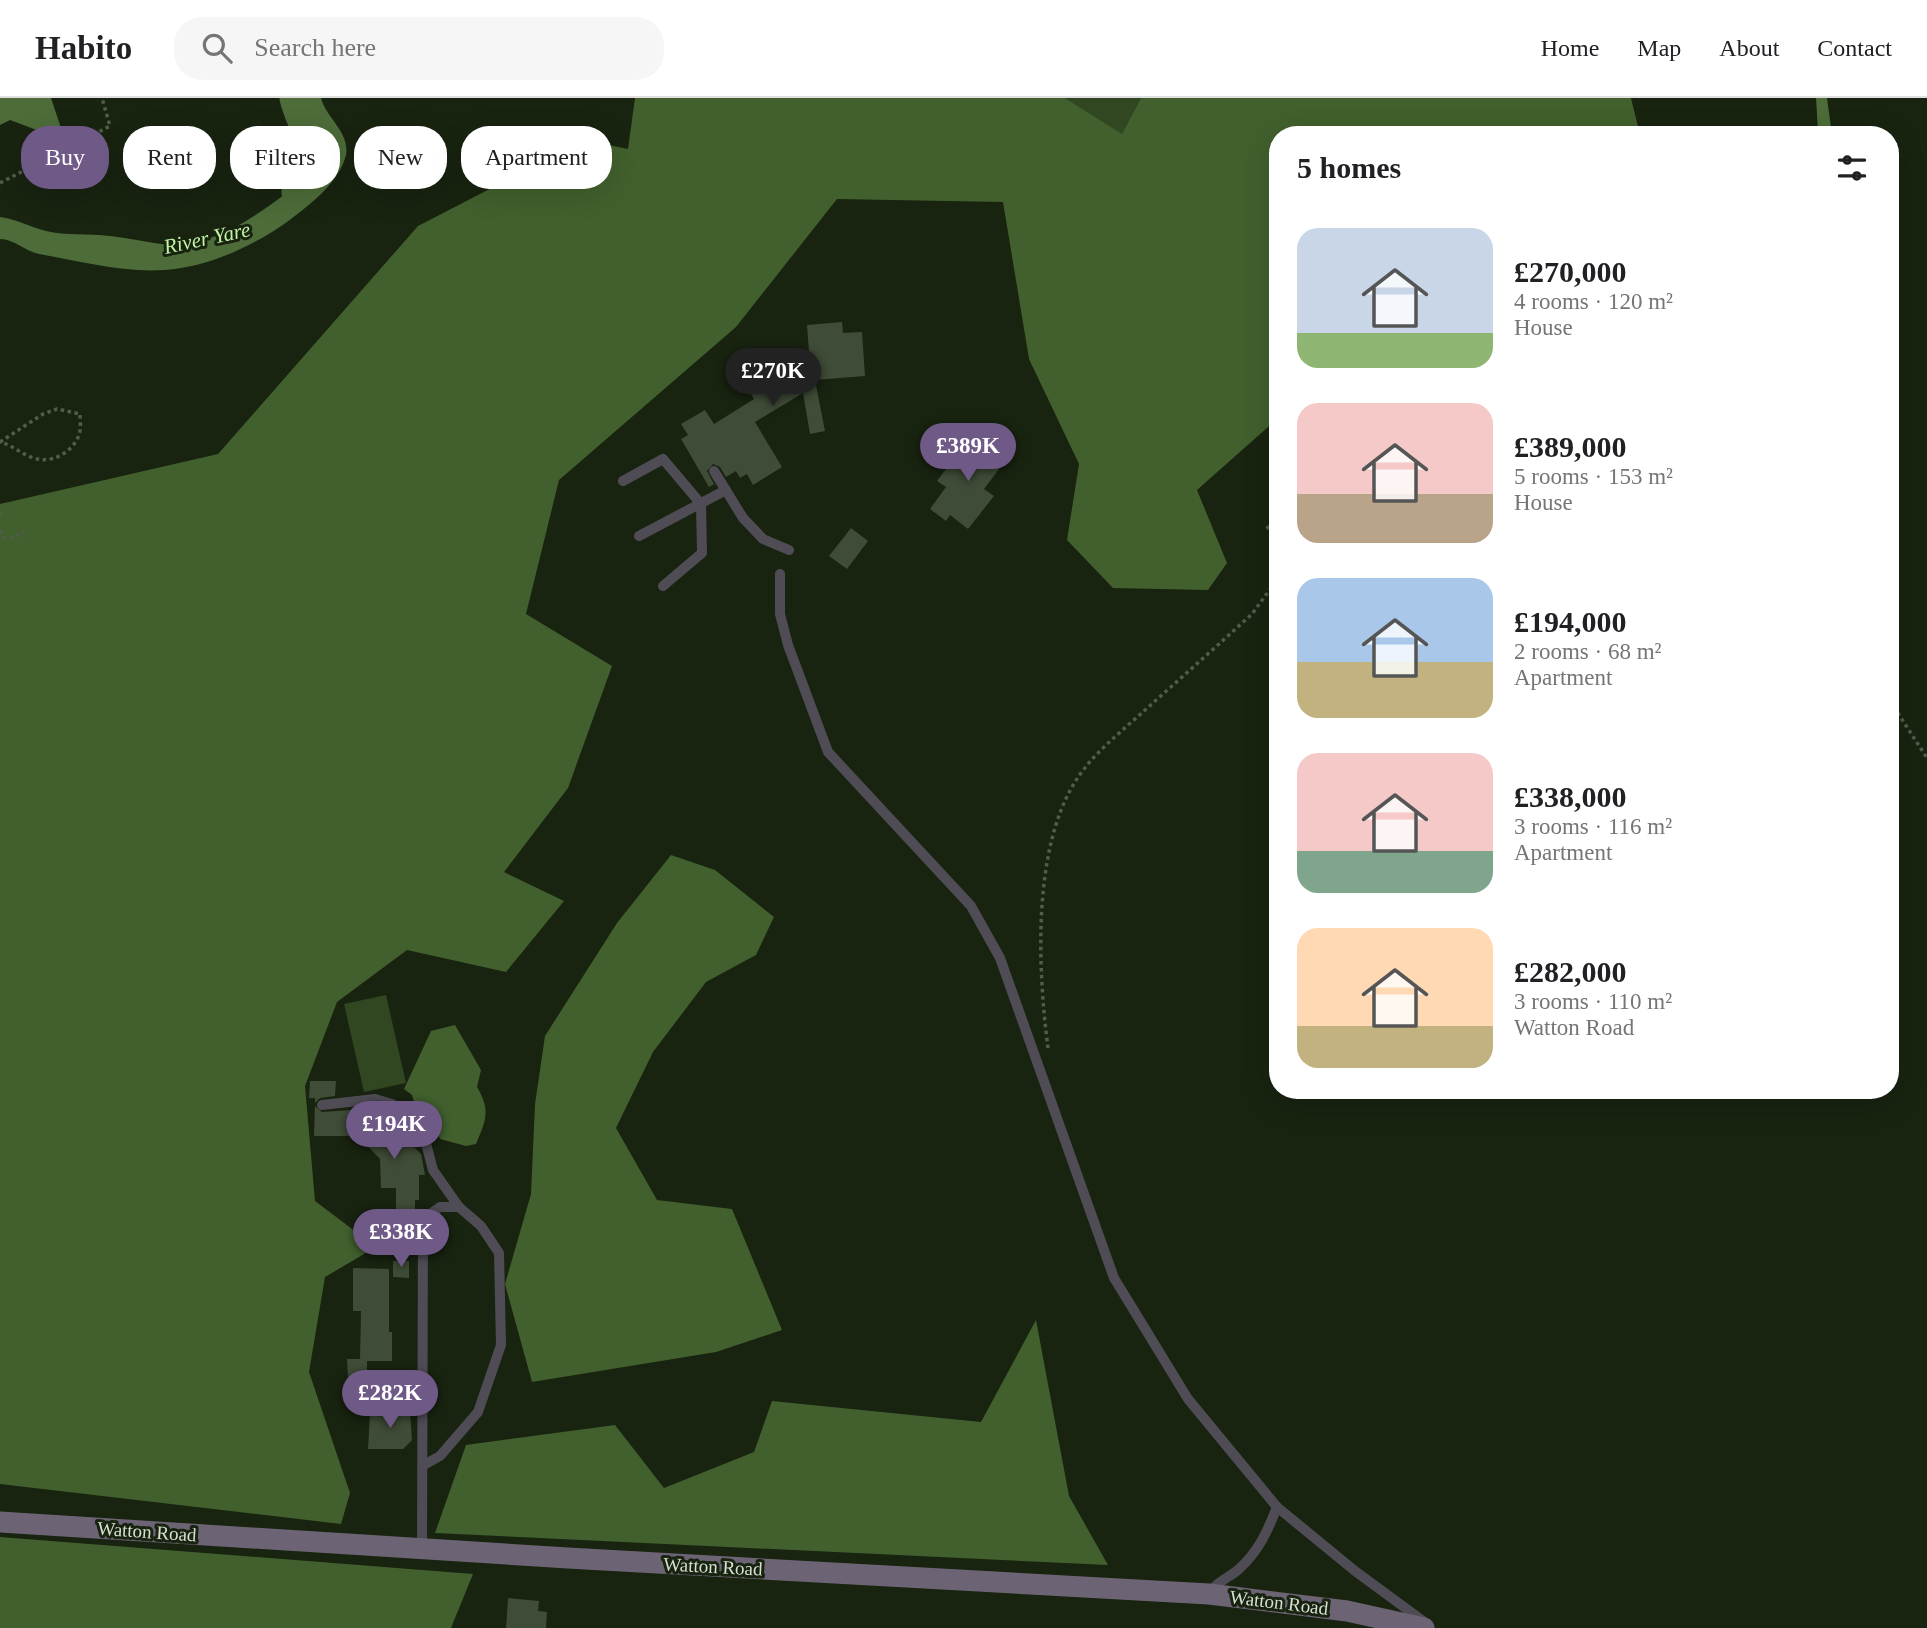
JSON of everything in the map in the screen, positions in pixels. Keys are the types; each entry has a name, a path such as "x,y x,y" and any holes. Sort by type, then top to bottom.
{"main road":[{"name":"Watton Road","path":"0,1522 1209,1594 1347,1611 1424,1628"}],"lane":[{"path":"623,481 663,459 701,504 702,553 663,586"},
{"path":"714,471 743,518 763,539 789,550"},
{"path":"639,536 726,490"},
{"path":"780,575 780,614 788,645 828,751 971,906 1000,958 1114,1278 1188,1399 1277,1507 1355,1571 1432,1628"},
{"path":"322,1105 375,1099 392,1104 412,1117 423,1132 433,1170 459,1207 481,1226 499,1253 501,1345 478,1412 440,1456 422,1466"},
{"path":"422,1549 422,1219 440,1207 459,1207"},
{"path":"1209,1594 1215,1585 1239,1569 1264,1540 1277,1507"}],"path":[{"path":"0,183 110,126 102,98"},
{"path":"57,409 80,414 80,431 73,447 59,456 45,460 32,458 0,442 43,414 57,409"},
{"path":"0,530 5,538 12,538 24,532"},
{"path":"1050,1060 1041,998 1041,910 1053,832 1074,782 1110,742 1252,614 1269,591"},
{"path":"1899,715 1927,758"}],"shaded area":[{"path":"0,98 51,98 60,126 26,126 10,120 0,125"},
{"path":"299,98 321,98 337,126 312,126"},
{"path":"635,98 1065,98 1122,134 1141,98 1631,98 1638,126 1269,126 1269,426 1197,490 1227,563 1208,590 1113,588 1067,540 1079,464 1029,359 1003,202 837,199 736,327 559,480 526,614 612,666 568,788 504,872 564,901 506,972 407,950 337,1002 305,1086 315,1201 376,1247 325,1277 309,1372 350,1493 341,1524 0,1484 0,504 218,454 418,226 490,189 612,189 612,146 628,149"},
{"path":"1065,98 1141,98 1122,135"},
{"path":"1816,98 1827,98 1831,126 1818,126"},
{"path":"340,130 346,147 340,170"},
{"path":"291,189 326,189 277,229 247,246 182,268 134,270 102,266 39,254 0,239 0,217 54,233 102,235 169,245 184,244 216,236 231,229"},
{"path":"671,855 715,870 774,917 756,955 706,982 653,1052 616,1128 657,1200 732,1209 782,1330 716,1352 532,1382 505,1284 531,1194 535,1104 545,1036 617,923"},
{"path":"386,995 406,1083 364,1092 344,1004"},
{"path":"455,1025 481,1070 477,1087 486,1116 476,1144 466,1146 440,1139 432,1121 418,1115 412,1095 404,1089 431,1031"},
{"path":"1036,1320 1069,1496 1108,1565 435,1533 466,1445 615,1425 664,1488 754,1452 772,1401 981,1422"},
{"path":"0,1537 473,1574 451,1628 0,1628"}],"building":[{"path":"842,322 843,333 862,332 865,376 815,380 825,431 810,434 803,393 755,422 782,467 753,485 747,474 740,478 736,471 726,477 720,467 713,464 707,471 714,484 709,487 681,439 688,435 681,424 705,410 714,424 754,399 743,381 759,371 771,389 810,365 807,325"},
{"path":"969,438 978,445 982,439 1005,461 984,489 994,496 968,529 950,515 946,521 930,509 946,487 937,481"},
{"path":"851,528 868,541 847,569 829,556"},
{"path":"310,1081 336,1081 335,1096 320,1098 315,1103 315,1098 309,1098"},
{"path":"315,1106 322,1112 351,1110 350,1136 314,1136"},
{"path":"376,1108 421,1154 425,1175 419,1175 419,1200 415,1200 415,1217 396,1217 396,1188 381,1188 380,1159 353,1131"},
{"path":"393,1261 409,1261 409,1278 393,1277"},
{"path":"353,1268 389,1269 392,1361 367,1361 367,1378 348,1378 347,1359 360,1359 361,1311 353,1311"},
{"path":"410,1411 412,1440 403,1449 368,1449 370,1413"},
{"path":"508,1598 539,1601 538,1611 547,1612 546,1628 506,1628"}],"waterway":[{"name":"River Yare","path":"296,98 315,154 314,164 298,192"}]}
